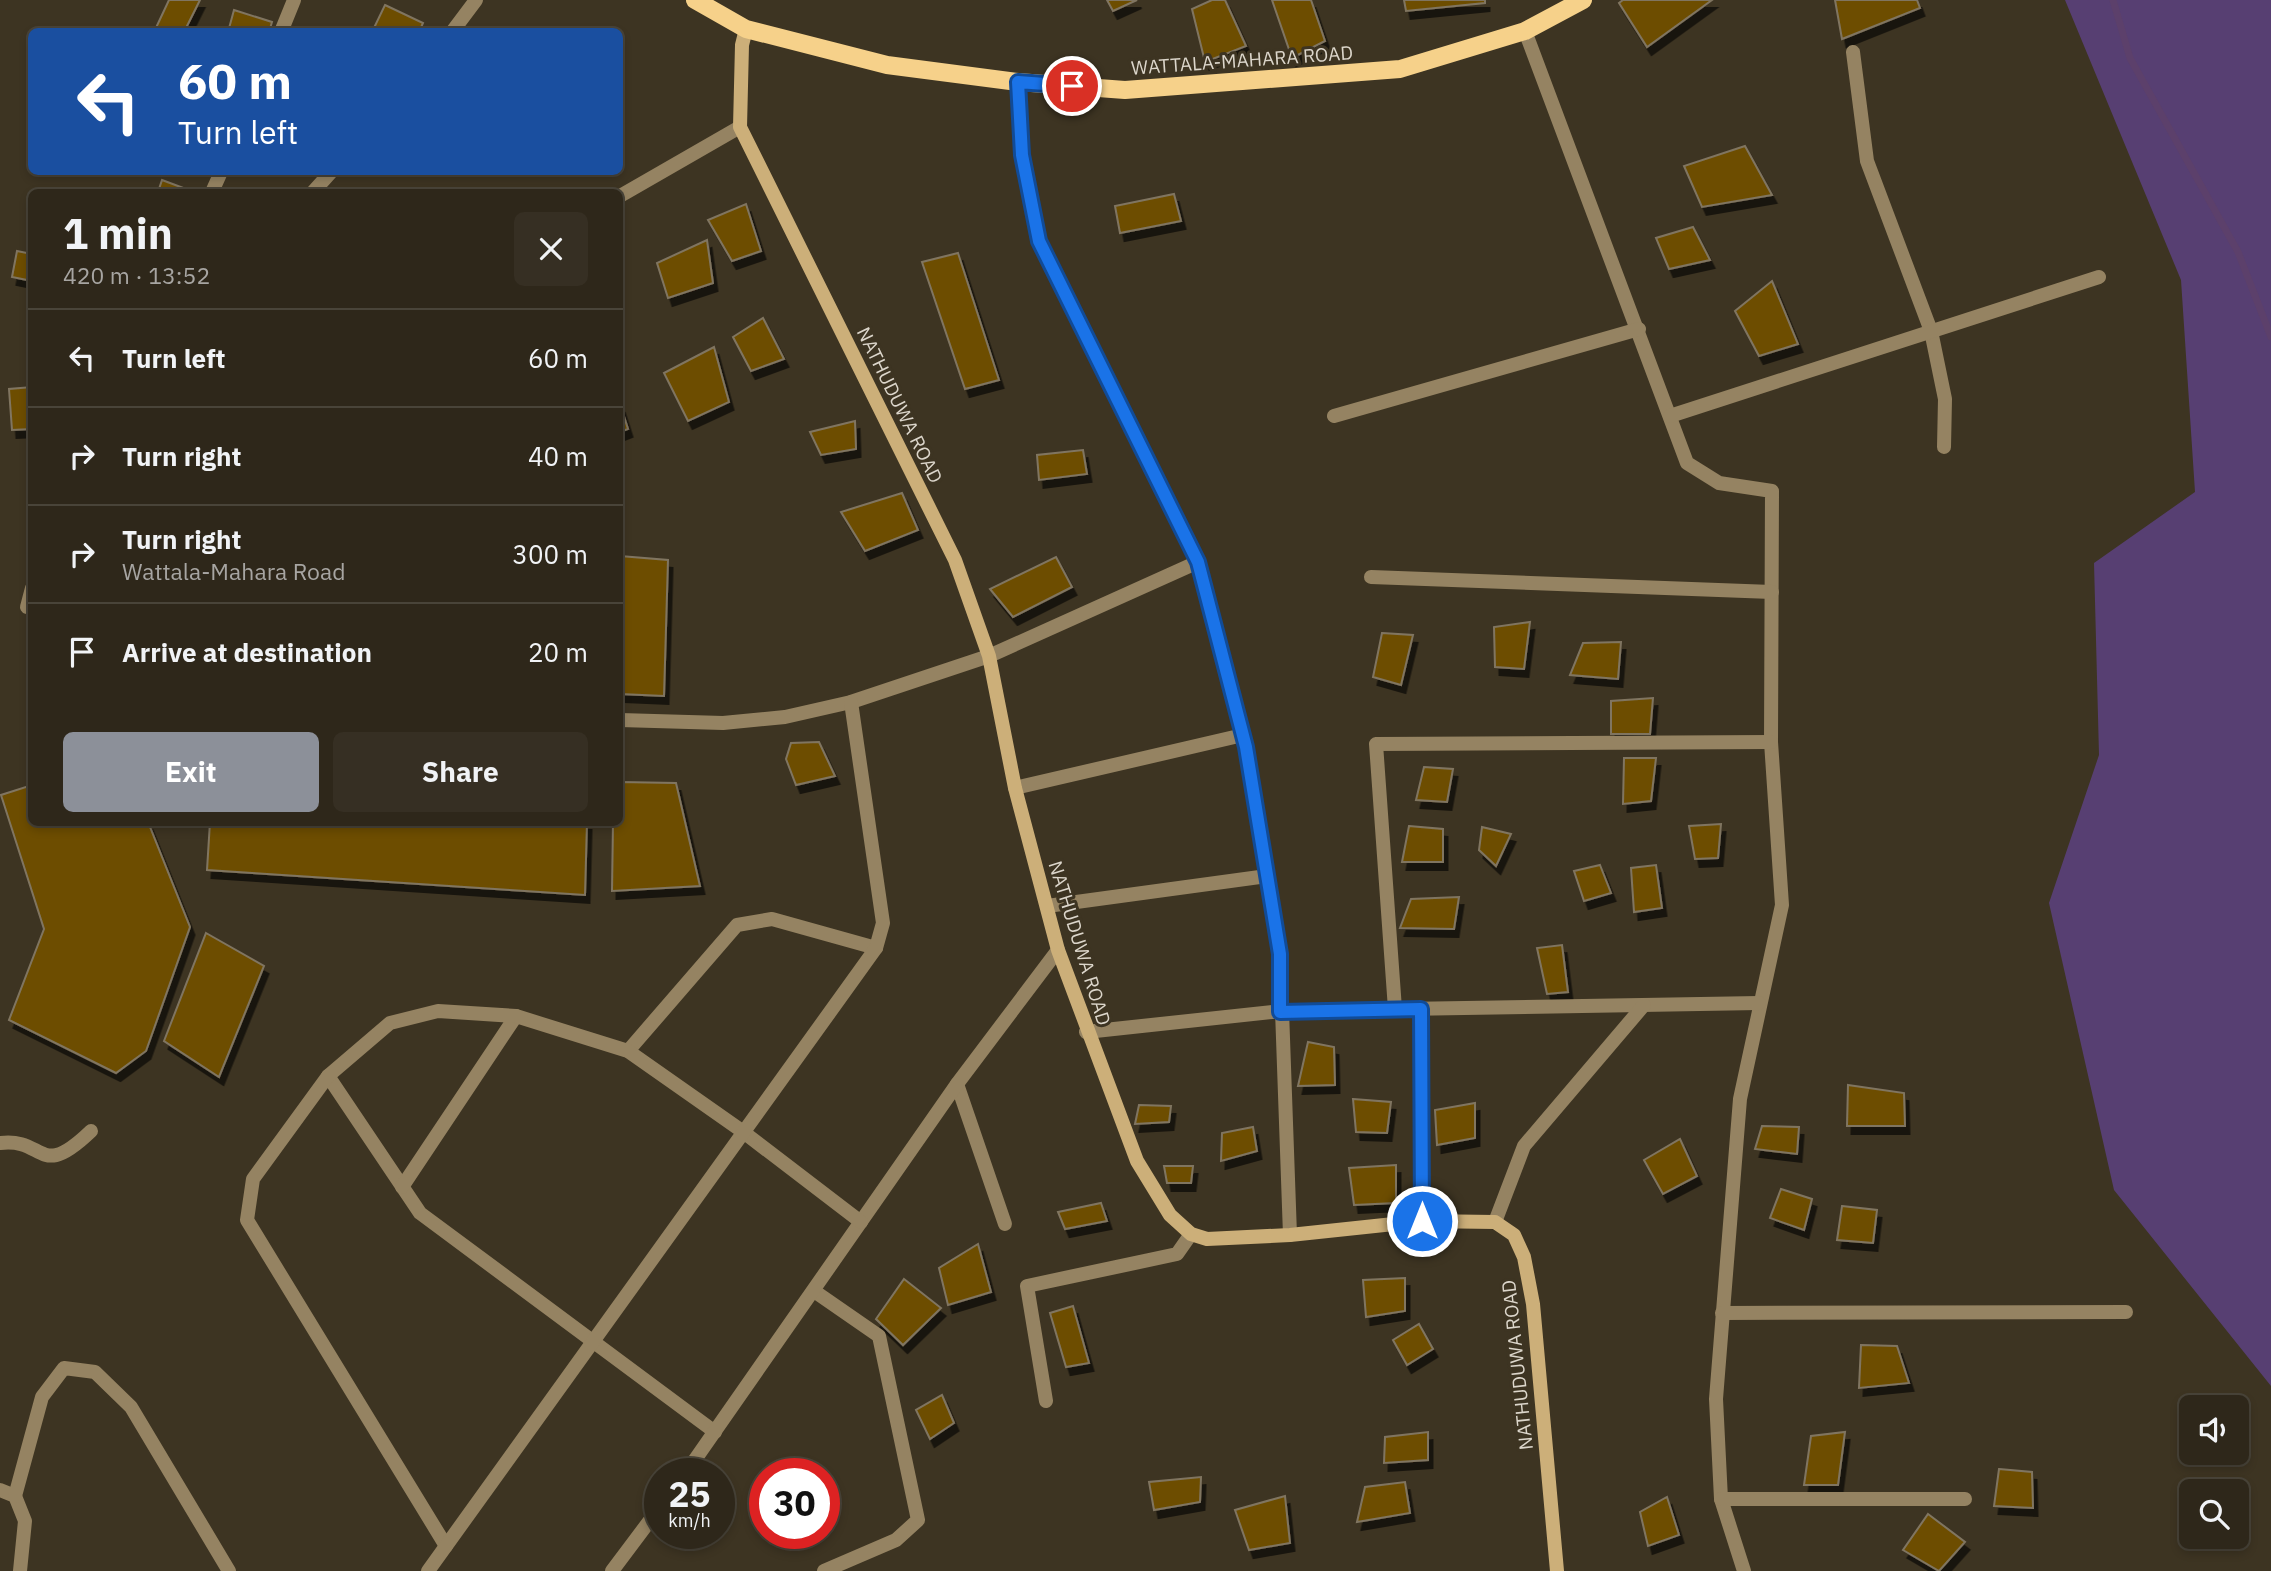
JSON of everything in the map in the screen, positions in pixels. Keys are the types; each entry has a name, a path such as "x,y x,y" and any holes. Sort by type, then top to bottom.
{"main road":[{"name":"WATTALA-MAHARA ROAD","path":"695,0 747,29 887,65 1018,82 1125,90 1400,69 1525,31 1582,0"}],"street":[{"path":"283,28 294,0"},
{"path":"455,28 476,0"},
{"name":"NATHUDUWA ROAD","path":"747,29 742,45 740,127 955,560 989,656 1015,788 1058,950 1086,1032 1137,1161 1170,1215 1191,1234"},
{"path":"1525,31 1639,329 1687,463 1719,482 1772,491 1771,742 1782,905 1740,1099 1716,1399 1721,1499 1744,1571"},
{"path":"1853,52 1867,161 1931,331 1945,399 1944,447"},
{"path":"1018,82 1022,155 1039,241 1198,562 1243,736 1280,954 1290,1235"},
{"path":"623,194 740,127"},
{"path":"316,189 328,175"},
{"path":"1670,416 2099,277"},
{"path":"1334,416 1639,329"},
{"path":"623,720 723,723 785,718 851,702 989,656 1198,562"},
{"path":"1371,578 1772,592"},
{"path":"428,1571 742,1130 857,978 876,948 883,923 851,702"},
{"path":"1015,788 1243,736"},
{"path":"1395,1009 1376,744 1771,742"},
{"path":"1047,906 1267,876"},
{"path":"628,1051 737,925 772,919 876,948"},
{"path":"696,1458 957,1084 1058,950"},
{"path":"1086,1032 1280,1012 1759,1003"},
{"path":"1046,1401 1027,1286 1177,1254 1191,1234 1207,1239 1290,1235 1422,1221 1495,1222 1524,1146 1644,1005"},
{"path":"1421,1009 1422,1221"},
{"path":"446,1546 247,1220 253,1180 328,1076 390,1023 438,1011 516,1016 628,1051 742,1130 861,1222"},
{"path":"402,1187 516,1016"},
{"path":"328,1076 420,1213 591,1343 715,1432"},
{"path":"957,1084 1005,1224"},
{"path":"0,1143 14,1141 46,1157 70,1151 92,1131"},
{"name":"NATHUDUWA ROAD","path":"1495,1222 1514,1235 1524,1257 1533,1304 1557,1571"},
{"path":"814,1291 879,1336 918,1520 896,1540 824,1571"},
{"path":"1722,1313 2126,1312"},
{"path":"20,1571 25,1521 15,1496 42,1397 64,1368 94,1372 131,1407 229,1571"},
{"path":"0,1490 15,1496"},
{"path":"1721,1499 1965,1499"},
{"path":"612,1571 644,1528"}],"shaded area":[{"path":"2065,0 2271,0 2271,1386 2114,1190 2049,903 2099,755 2094,563 2195,492 2181,280"}],"building":[{"path":"169,0 200,0 186,28 156,28"},
{"path":"1107,0 1137,0 1113,11"},
{"path":"1212,0 1225,0 1246,46 1205,62 1192,9"},
{"path":"1272,0 1311,0 1325,41 1292,58"},
{"path":"1404,0 1485,0 1485,3 1406,11"},
{"path":"1623,0 1712,0 1647,47 1619,3"},
{"path":"1835,0 1917,0 1920,8 1842,39"},
{"path":"385,5 423,23 421,28 374,28"},
{"path":"234,10 272,22 270,28 229,28"},
{"path":"1745,146 1772,195 1702,207 1684,166"},
{"path":"162,180 186,189 159,189"},
{"path":"1174,194 1181,221 1120,233 1115,206"},
{"path":"746,204 761,251 732,261 708,220"},
{"path":"1693,227 1710,260 1669,269 1656,238"},
{"path":"707,240 713,283 668,298 657,263"},
{"path":"17,251 28,253 28,280 12,277"},
{"path":"958,253 999,380 965,389 922,262"},
{"path":"1772,281 1798,344 1759,356 1735,311"},
{"path":"763,318 784,359 751,371 733,337"},
{"path":"714,347 729,402 688,421 664,373"},
{"path":"28,387 28,429 12,430 9,389"},
{"path":"623,413 628,429 623,431"},
{"path":"855,421 856,449 821,455 810,432"},
{"path":"1083,450 1087,474 1039,480 1037,455"},
{"path":"902,493 918,530 865,551 841,512"},
{"path":"623,556 668,560 664,696 623,694"},
{"path":"1056,557 1072,587 1013,617 990,589"},
{"path":"1530,622 1524,669 1495,667 1494,627"},
{"path":"1382,633 1413,635 1401,685 1373,677"},
{"path":"1621,642 1618,679 1570,675 1583,643"},
{"path":"1653,698 1650,734 1611,734 1611,701"},
{"path":"819,742 835,776 796,785 786,759 791,743"},
{"path":"1624,758 1656,758 1651,801 1623,804"},
{"path":"1424,767 1453,769 1447,802 1416,800"},
{"path":"623,782 676,783 700,886 612,891 613,826 623,826"},
{"path":"28,786 28,826 150,826 190,927 146,1051 116,1073 9,1020 44,929 1,795"},
{"path":"1721,824 1718,858 1695,859 1689,826"},
{"path":"210,826 587,826 585,895 207,870"},
{"path":"1409,826 1443,829 1443,862 1402,862"},
{"path":"1482,827 1511,834 1496,866 1479,850"},
{"path":"1600,865 1611,893 1584,901 1574,871"},
{"path":"1656,865 1662,908 1634,912 1631,868"},
{"path":"1459,897 1454,929 1400,928 1411,899"},
{"path":"206,933 264,966 219,1077 164,1041"},
{"path":"1562,945 1568,992 1547,994 1537,948"},
{"path":"1308,1042 1334,1047 1335,1085 1298,1086"},
{"path":"1848,1085 1904,1093 1905,1126 1847,1126"},
{"path":"1353,1099 1391,1102 1387,1133 1356,1132"},
{"path":"1475,1103 1475,1138 1437,1145 1435,1110"},
{"path":"1139,1105 1171,1106 1169,1122 1135,1124"},
{"path":"1762,1126 1799,1127 1797,1154 1755,1149"},
{"path":"1253,1127 1257,1151 1221,1161 1222,1133"},
{"path":"1680,1139 1697,1176 1663,1194 1644,1160"},
{"path":"1396,1165 1396,1203 1354,1205 1349,1168"},
{"path":"1164,1166 1193,1166 1191,1183 1167,1183"},
{"path":"1781,1189 1812,1199 1804,1230 1770,1218"},
{"path":"1101,1203 1107,1221 1065,1229 1058,1212"},
{"path":"1842,1206 1877,1210 1873,1243 1837,1240"},
{"path":"978,1244 991,1292 948,1305 939,1268"},
{"path":"1405,1278 1405,1311 1366,1317 1363,1280"},
{"path":"904,1279 941,1308 903,1345 876,1319"},
{"path":"1073,1306 1089,1363 1066,1367 1050,1313"},
{"path":"1419,1324 1433,1349 1407,1365 1393,1340"},
{"path":"1861,1345 1897,1346 1909,1383 1859,1388"},
{"path":"942,1395 954,1423 930,1439 916,1410"},
{"path":"1428,1432 1428,1460 1384,1463 1385,1437"},
{"path":"1845,1432 1838,1485 1804,1485 1811,1436"},
{"path":"1999,1469 2032,1472 2033,1508 1994,1506"},
{"path":"1201,1477 1200,1502 1154,1510 1149,1482"},
{"path":"1405,1482 1410,1513 1357,1522 1365,1487"},
{"path":"1285,1496 1290,1543 1249,1550 1235,1510"},
{"path":"1667,1497 1679,1535 1648,1546 1640,1512"},
{"path":"1928,1514 1965,1542 1939,1571 1903,1550"}],"waterway":[{"path":"2113,0 2130,58 2238,252 2271,337"}],"route":[{"path":"1072,86 1018,82 1022,155 1039,241 1198,562 1246,747 1280,954 1280,1012 1421,1009 1422,1221"}]}
